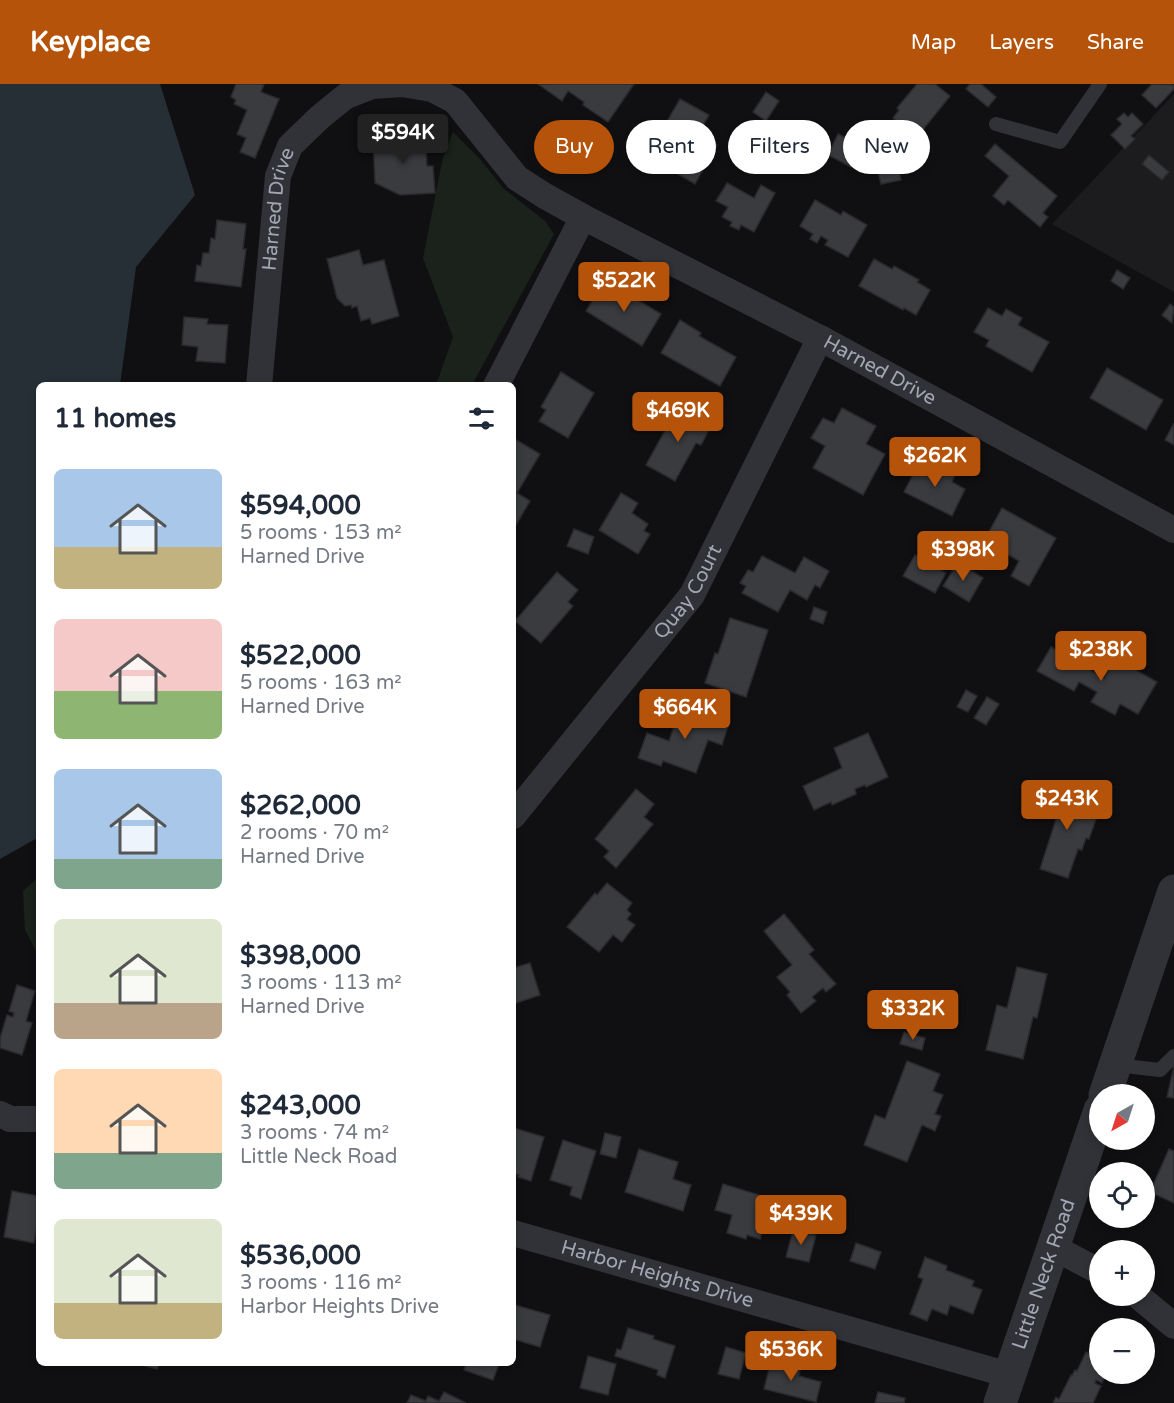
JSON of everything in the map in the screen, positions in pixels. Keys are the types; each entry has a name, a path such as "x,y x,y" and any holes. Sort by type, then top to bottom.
{"street":[{"name":"Harned Drive","path":"259,382 278,176 290,146 346,96 372,86 402,84 432,88 455,101 517,178 545,196 820,338 1174,530"},
{"path":"497,382 583,217"},
{"name":"Quay Court","path":"516,812 692,596 820,338"},
{"path":"1109,1084 1174,891"},
{"path":"0,1114 10,1119 36,1119"},
{"name":"Little Neck Road","path":"1004,1389 1089,1142"},
{"name":"Harbor Heights Drive","path":"516,1234 1004,1389"},
{"path":"1053,1247 1089,1266"},
{"path":"1150,1306 1174,1326"}],"lane":[{"path":"996,124 1060,142 1100,84"},
{"path":"1115,1065 1160,1070 1174,1056"}],"shaded area":[{"path":"0,84 160,84 195,195 136,267 120,382 36,382 36,839 0,859"},
{"path":"1174,94 1174,292 1052,224"},
{"path":"453,132 480,159 503,188 545,221 554,234 474,382 437,382 453,337 423,258 443,157"},
{"path":"36,880 36,951 25,930 23,891"}],"building":[{"path":"236,84 264,84 261,92 279,99 255,158 240,152 246,138 237,134 247,110 234,104 236,100 231,97"},
{"path":"538,84 634,84 609,120 605,120 583,105 584,102 568,91 562,101"},
{"path":"917,84 935,84 950,96 930,121 896,120 893,118 899,110 897,108"},
{"path":"970,84 981,84 996,97 988,107 966,89"},
{"path":"1152,84 1174,85 1174,89 1156,108 1142,95"},
{"path":"766,92 779,101 767,120 753,112"},
{"path":"680,99 709,115 706,120 668,120"},
{"path":"1124,113 1128,117 1132,113 1143,124 1131,136 1135,139 1125,149 1111,135 1122,124 1117,119"},
{"path":"838,134 843,136 843,163 831,157 831,149"},
{"path":"425,135 427,166 433,166 435,193 400,195 375,183 373,138"},
{"path":"995,144 1057,196 1043,213 1048,217 1040,227 1008,200 1004,205 993,196 1009,176 985,156"},
{"path":"1149,155 1169,172 1162,180 1142,164"},
{"path":"678,174 701,174 695,184"},
{"path":"879,174 900,174 901,180 881,184"},
{"path":"727,183 754,198 761,185 775,193 754,232 741,225 739,230 730,226 732,222 722,217 728,207 716,201"},
{"path":"815,200 841,215 843,211 867,225 848,257 825,245 828,240 821,236 817,243 810,239 813,234 800,226"},
{"path":"217,220 246,224 243,249 246,249 241,287 195,281 197,265 201,266 203,253 209,253 211,238 215,239"},
{"path":"359,250 363,265 384,260 399,316 372,324 370,318 361,321 357,306 352,308 351,305 345,306 337,298 327,259"},
{"path":"874,259 892,269 894,266 919,280 917,282 930,290 916,315 859,286"},
{"path":"1117,270 1130,278 1123,289 1111,281"},
{"path":"605,280 661,314 642,346 586,311"},
{"path":"1170,304 1174,307 1172,323 1162,315"},
{"path":"988,308 1002,316 1006,309 1022,318 1018,325 1049,342 1032,372 986,346 989,340 974,332"},
{"path":"184,317 208,319 207,324 228,325 225,363 196,361 198,347 182,345"},
{"path":"680,320 701,333 699,336 736,357 720,386 661,353"},
{"path":"1107,368 1163,400 1146,430 1090,398"},
{"path":"561,372 594,393 568,438 539,421 546,410 541,407"},
{"path":"679,405 712,424 701,445 696,443 675,481 646,465"},
{"path":"842,408 876,426 866,444 885,454 863,495 813,468 825,446 811,438 823,418 834,423"},
{"path":"1174,423 1174,445 1165,440"},
{"path":"516,440 540,454 517,493 530,501 516,525"},
{"path":"920,461 931,467 933,464 955,475 952,482 965,489 952,516 904,492"},
{"path":"621,493 638,503 632,513 648,524 644,531 650,534 638,554 599,530"},
{"path":"1002,508 1056,538 1029,586 1011,576 1019,561 984,541"},
{"path":"574,529 594,537 588,554 567,546"},
{"path":"915,555 946,573 935,593 903,576"},
{"path":"762,556 795,573 804,557 829,571 820,588 815,585 807,600 790,590 778,612 742,593 746,586 740,583 748,570 753,572"},
{"path":"958,562 983,578 969,602 943,586"},
{"path":"557,572 578,590 568,602 573,606 541,643 516,620"},
{"path":"814,607 827,612 823,624 810,619"},
{"path":"730,618 768,630 746,697 705,683"},
{"path":"1051,647 1104,678 1115,658 1157,682 1138,714 1120,704 1115,715 1091,702 1097,692 1079,682 1074,691 1037,671"},
{"path":"966,690 977,696 968,712 957,707"},
{"path":"987,697 999,704 986,725 974,718"},
{"path":"682,703 718,715 715,722 728,726 722,745 708,740 696,773 663,761 661,766 638,758 647,733 669,741"},
{"path":"868,733 888,777 866,787 865,785 855,789 856,794 832,805 831,802 814,810 803,786 842,768 834,748"},
{"path":"1051,785 1070,791 1068,797 1100,808 1089,839 1086,838 1082,850 1078,849 1068,878 1040,869 1059,810 1044,806"},
{"path":"636,789 654,804 644,817 653,824 616,868 604,857 609,851 595,839"},
{"path":"607,883 632,903 627,910 631,914 627,919 635,925 622,942 613,935 599,952 567,927 595,893 597,895"},
{"path":"784,914 814,950 809,954 836,984 826,992 823,988 812,997 816,1001 801,1013 787,995 790,992 777,977 792,965 764,931"},
{"path":"530,963 540,995 516,1003 516,967"},
{"path":"1017,967 1047,974 1037,1018 1033,1017 1023,1059 986,1050 997,1005 1007,1008"},
{"path":"17,985 35,991 26,1021 32,1023 22,1055 0,1048 0,1038 7,1015 13,1017 14,1013 9,1011"},
{"path":"904,1032 925,1038 922,1050 900,1044"},
{"path":"907,1061 940,1074 933,1091 943,1095 935,1114 941,1116 935,1131 922,1125 907,1162 864,1145 875,1115 885,1119"},
{"path":"1174,1066 1174,1098 1167,1097"},
{"path":"516,1129 544,1137 531,1181 518,1177 519,1175 516,1174"},
{"path":"605,1133 621,1137 616,1158 600,1154"},
{"path":"563,1140 596,1151 581,1199 570,1195 572,1187 550,1180"},
{"path":"639,1149 678,1162 673,1179 691,1185 683,1211 625,1192"},
{"path":"1169,1149 1174,1151 1174,1203 1155,1194 1155,1181"},
{"path":"723,1184 772,1199 760,1239 747,1235 746,1239 727,1233 732,1215 715,1210"},
{"path":"12,1191 36,1195 34,1243 4,1237"},
{"path":"793,1230 816,1235 809,1262 786,1257"},
{"path":"856,1243 881,1252 875,1269 850,1261"},
{"path":"925,1257 947,1266 946,1270 974,1281 972,1286 982,1290 973,1314 950,1305 947,1315 932,1309 927,1321 910,1314 923,1279 918,1277"},
{"path":"516,1305 550,1315 540,1347 516,1340"},
{"path":"628,1328 654,1336 653,1339 675,1346 665,1378 657,1375 658,1370 615,1356 617,1349 621,1350"},
{"path":"726,1347 746,1353 739,1379 718,1374"},
{"path":"1086,1352 1089,1354 1089,1384 1101,1386 1093,1403 1053,1403 1056,1397 1059,1399 1071,1375 1075,1370 1077,1371"},
{"path":"588,1356 616,1364 608,1395 580,1388"},
{"path":"778,1359 801,1365 799,1376 821,1382 816,1402 764,1389 770,1365 776,1366"},
{"path":"465,1366 498,1366 493,1380 464,1370"},
{"path":"444,1392 466,1403 407,1403 411,1395 426,1401 428,1396 439,1401"},
{"path":"878,1392 905,1398 904,1403 875,1403"}]}
